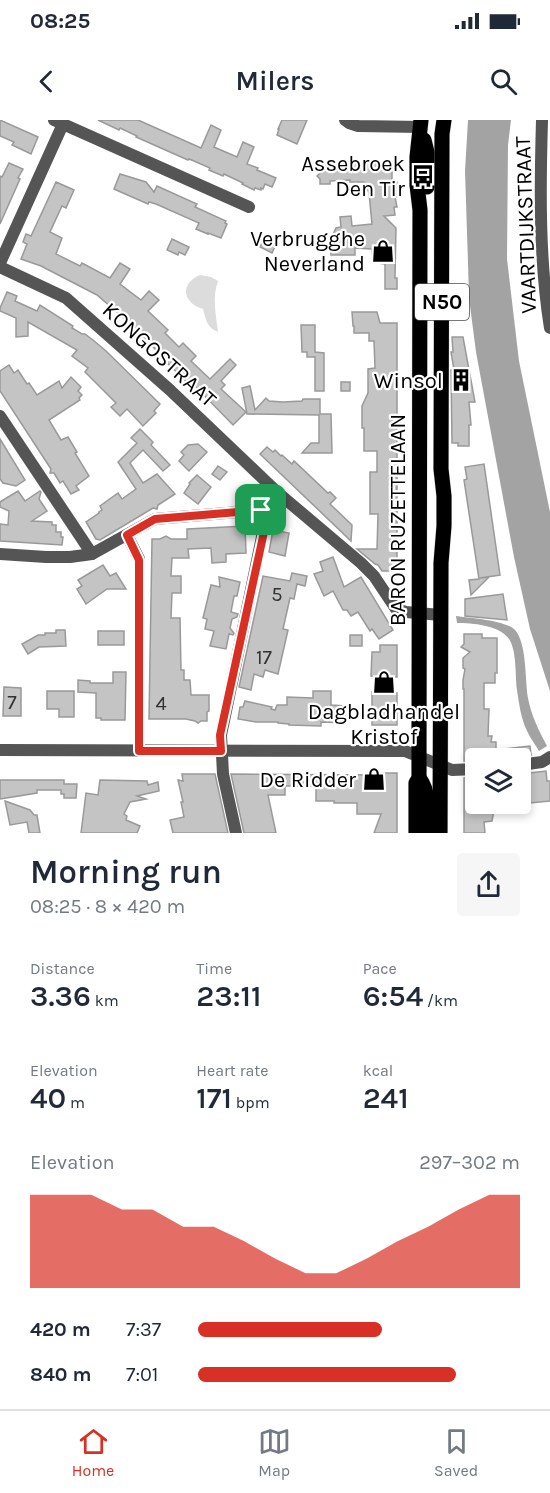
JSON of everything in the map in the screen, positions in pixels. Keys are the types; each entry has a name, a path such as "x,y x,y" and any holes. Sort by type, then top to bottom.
{"main road":[{"name":"BARON RUZETTELAAN","path":"416,833 416,783 419,778 420,614 420,210 417,157 421,123"},
{"name":"BARON RUZETTELAAN","path":"440,833 441,555 434,526 434,496 441,469 441,125"},
{"name":"BARON RUZETTELAAN","path":"419,778 427,794 425,833"}],"street":[{"path":"345,120 358,126 421,123"},
{"name":"VAARTDIJKSTRAAT","path":"542,120 542,258 550,328"},
{"path":"0,265 59,122 249,207"},
{"name":"KONGOSTRAAT","path":"0,265 66,298 170,390 277,492 361,563 374,576 396,609 441,615"},
{"path":"0,416 92,554"},
{"path":"0,554 70,557 92,554 155,519 261,510 277,492"},
{"path":"236,833 223,774 220,735 264,532 261,510"},
{"path":"127,535 139,560 139,751"},
{"path":"0,750 405,752 452,770 465,769"},
{"path":"531,763 546,760"}],"shaded area":[{"path":"468,120 511,120 508,145 507,259 519,361 550,512 550,691 530,629 514,557 476,352 469,298 465,171"},
{"path":"200,275 218,281 215,300 218,332 209,326 203,309 191,302 186,293 189,283"},
{"path":"456,616 495,622 515,630 524,653 529,704 547,746 539,751 525,726 520,711 515,663 509,639 505,634 492,628 477,624 457,623"}],"building":[{"path":"0,120 38,137 31,154 12,145 14,142 0,136"},
{"path":"98,120 138,120 201,148 211,125 221,130 214,147 237,157 243,142 254,147 247,164 276,178 272,187 265,184 263,189 255,188 254,190 224,174 223,176 209,170 210,168"},
{"path":"282,120 307,120 297,144 277,135"},
{"path":"9,163 23,169 0,224 0,176 2,177"},
{"path":"320,163 392,163 392,181 397,182 397,197 395,197 397,207 394,207 395,215 384,216 396,228 395,278 397,278 397,289 385,289 385,264 372,262 372,249 355,248 355,255 331,255 329,243 336,228 341,227 340,217 351,216 352,226 372,224 369,193 364,182 350,182 350,180 320,184 317,176 320,173"},
{"path":"120,174 146,182 154,192 157,186 197,204 195,207 226,221 227,224 221,238 196,229 199,223 114,189"},
{"path":"56,182 74,190 66,208 62,206 50,232 62,238 56,254 80,266 82,263 110,278 120,263 130,269 120,284 141,300 149,291 159,300 148,311 168,330 165,333 179,347 183,343 196,356 191,361 210,379 230,359 236,365 221,381 225,385 221,389 246,412 233,425 195,386 193,388 162,358 133,326 97,295 41,266 21,259 27,244 23,242 26,234 31,236"},
{"path":"264,238 276,244 272,253 260,247"},
{"path":"172,239 189,247 185,255 179,252 178,255 167,250"},
{"path":"7,292 17,296 15,301 37,311 40,305 93,340 160,404 154,411 156,413 143,426 127,409 120,416 111,407 116,403 85,372 88,368 72,356 77,350 28,322 28,336 16,337 16,318 0,311"},
{"path":"352,312 377,312 380,323 397,323 397,559 395,559 395,571 382,571 378,565 357,549 377,549 378,514 370,514 370,472 377,472 377,451 364,451 364,428 362,428 362,406 368,393 368,369 375,368 374,341 369,341 369,333 354,333"},
{"path":"301,325 315,325 315,352 324,353 324,391 315,391 315,357 307,357 307,352 302,352"},
{"name":"Winsol","path":"452,337 463,337 475,402 469,402 471,425 469,425 469,446 458,446 458,443 452,443 451,370 454,370 451,352 453,352"},
{"path":"9,365 14,373 18,370 37,395 59,381 62,388 71,377 81,387 78,391 82,395 80,400 49,420 61,440 68,437 89,476 76,486 79,490 71,494 63,481 60,483 54,473 50,473 51,469 0,391 0,371"},
{"path":"341,382 350,382 350,391 341,391"},
{"path":"250,386 255,410 266,398 269,401 283,402 320,399 320,414 331,414 332,453 302,453 311,443 319,443 319,415 247,414 242,388"},
{"path":"140,429 170,465 163,471 143,450 130,463 143,483 157,474 175,494 158,505 157,509 153,508 100,540 96,539 86,522 102,510 100,506 118,493 122,499 136,489 118,462 137,443 131,438"},
{"path":"0,439 25,480 16,486 3,483 0,479"},
{"path":"198,444 207,452 189,471 179,461 184,455 181,452 188,445"},
{"path":"267,447 273,452 275,450 292,464 294,461 336,498 330,504 352,525 351,541 260,454"},
{"path":"484,464 500,575 480,578 489,577 471,595 469,580 479,579 464,480 467,479 465,467"},
{"path":"218,466 227,472 220,480 212,474"},
{"path":"197,475 211,487 198,504 184,493 189,483"},
{"path":"18,491 25,501 41,492 39,499 47,511 32,521 52,522 52,525 56,525 56,532 61,532 61,537 63,537 62,545 0,541 0,524 8,525 9,511 0,507 0,502"},
{"path":"245,526 246,553 226,554 226,562 212,563 211,548 188,549 189,558 172,558 171,576 181,576 181,593 172,593 171,618 180,618 181,670 184,670 184,680 190,680 191,695 209,695 207,721 198,723 186,719 149,719 152,539 166,536 171,539 187,539 187,529"},
{"path":"273,530 289,533 285,556 269,552"},
{"path":"333,557 344,587 361,577 393,630 379,639 372,629 370,631 358,612 351,616 347,610 343,610 333,591 324,596 314,574 323,571 320,562"},
{"path":"103,565 110,576 116,573 126,589 107,589 86,604 77,589 82,586 78,580"},
{"path":"292,573 307,576 305,586 297,584 294,599 290,598 283,629 288,630 278,674 265,670 263,677 254,674 251,690 239,687 263,576 290,581"},
{"path":"219,577 240,582 231,612 238,614 232,619 230,628 234,633 229,634 226,649 210,646 214,631 205,629 207,619 203,618 211,585 220,587"},
{"path":"503,594 507,620 465,616 465,599"},
{"path":"56,630 65,630 66,646 39,647 28,654 22,644 38,635 56,633"},
{"path":"98,631 124,631 124,645 98,645"},
{"path":"464,634 482,634 482,638 497,638 495,683 484,683 484,709 489,709 488,736 492,736 491,742 496,742 496,748 465,748 465,761 463,658 470,652 461,647 464,644"},
{"path":"350,635 362,635 362,646 350,646"},
{"path":"380,645 397,645 397,677 371,676 372,652 380,652"},
{"path":"113,672 126,672 125,720 101,720 101,718 96,718 96,693 78,692 78,680 90,681 90,683 113,683"},
{"path":"4,687 21,688 21,716 3,716"},
{"path":"47,691 74,691 74,717 59,717 59,709 47,709"},
{"path":"313,691 331,691 331,705 346,706 345,723 321,722 321,726 289,725 238,719 240,707 243,707 245,701 272,707 271,709 275,710 277,705 287,705 287,697 313,698"},
{"path":"372,692 397,693 397,725 372,725"},
{"path":"546,771 547,781 550,781 550,801 531,803 531,773"},
{"path":"382,773 397,773 397,833 374,833 381,814 357,814 357,803 316,801 316,786 285,786 285,795 268,795 276,833 244,833 231,774 382,775"},
{"path":"182,774 215,774 228,833 173,833 170,820 184,817 178,780 183,781"},
{"path":"464,778 465,814 493,814 492,821 484,822 485,833 464,833"},
{"path":"0,780 64,780 64,784 77,784 76,798 64,798 61,790 37,790 37,793 0,799"},
{"path":"100,780 147,781 148,785 158,782 159,791 137,796 146,799 130,802 124,814 127,816 126,820 140,826 137,833 81,833 86,793 98,795"},
{"path":"5,801 37,815 40,833 29,833 27,822 10,825"}],"place":[{"name":"Assebroek Den Tir","path":"423,176"},
{"name":"Verbrugghe Neverland","path":"383,251"},
{"name":"Winsol","path":"461,380"},
{"name":"Dagbladhandel Kristof","path":"384,682"},
{"name":"De Ridder","path":"374,779"}],"route":[{"path":"261,510 264,532 220,735 221,751 139,751 139,560 127,535 155,519 261,510"}]}
